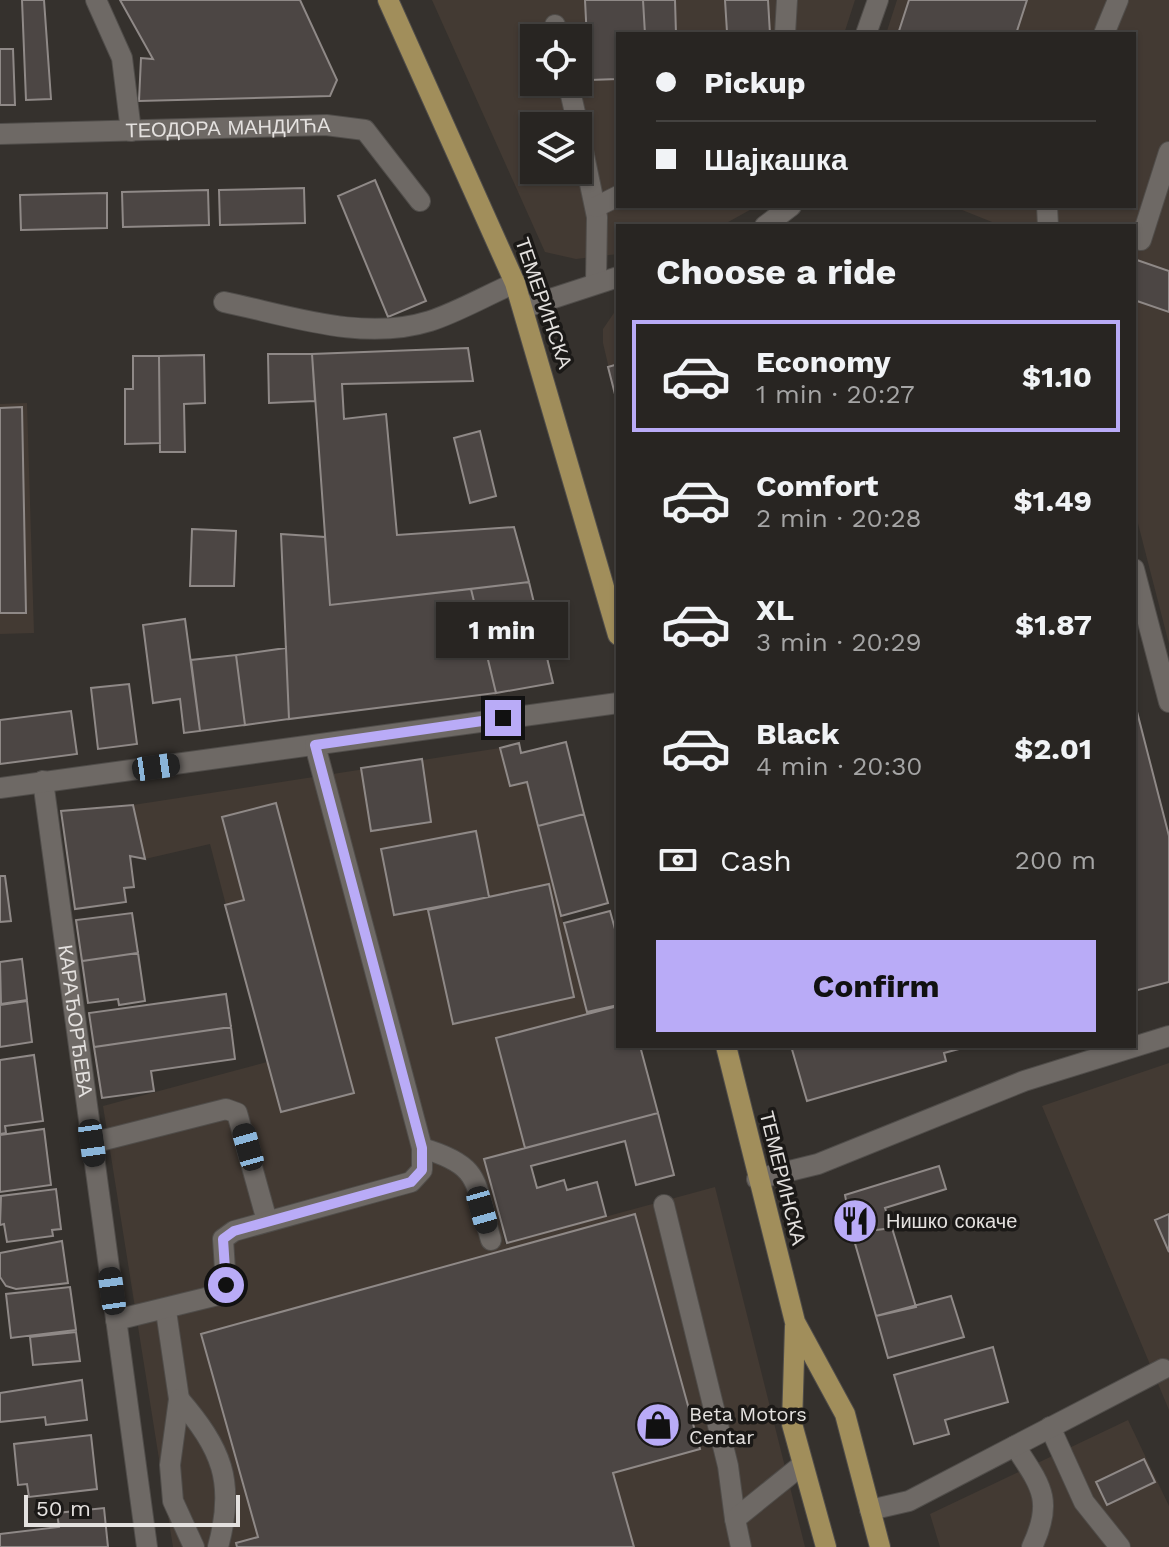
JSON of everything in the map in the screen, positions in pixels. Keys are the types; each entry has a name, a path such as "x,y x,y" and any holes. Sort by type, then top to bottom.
{"main road":[{"name":"ТЕМЕРИНСКА","path":"388,0 515,283 616,628"},
{"name":"ТЕМЕРИНСКА","path":"726,1048 795,1322 845,1414 880,1547"},
{"name":"ТЕМЕРИНСКА","path":"795,1322 792,1424 826,1547"}],"street":[{"path":"96,0 122,58 131,131"},
{"path":"785,32 787,0"},
{"path":"867,32 878,0"},
{"path":"1105,32 1118,0"},
{"name":"ТЕОДОРА МАНДИЋА","path":"0,134 326,125 365,130 420,201"},
{"path":"1141,240 1169,152"},
{"path":"591,184 596,207 596,283"},
{"path":"596,207 616,197"},
{"path":"768,224 788,208"},
{"path":"523,308 616,278"},
{"path":"224,302 336,326 383,330 431,320 515,283"},
{"path":"1136,577 1169,702"},
{"path":"0,788 616,703"},
{"path":"116,1320 166,1311 222,1294 226,1285 223,1239 234,1231 411,1182 422,1170 422,1148 315,745"},
{"name":"КАРАЂОРЂЕВА","path":"43,781 147,1547"},
{"path":"1136,1046 1169,1036"},
{"path":"757,1179 818,1164 1024,1081 1130,1048"},
{"path":"92,1143 226,1109 237,1113 267,1221"},
{"path":"422,1148 455,1158 468,1166 491,1240"},
{"path":"664,1205 728,1466 741,1547"},
{"path":"166,1311 179,1399 171,1477 173,1501 194,1547"},
{"path":"870,1510 909,1501 1163,1369"},
{"path":"179,1399 210,1435 221,1465 227,1504 218,1547"},
{"path":"1050,1427 1084,1502 1120,1547"},
{"path":"1015,1446 1043,1490 1045,1519 1032,1547"},
{"path":"735,1519 802,1465"}],"shaded area":[{"path":"432,0 855,0 845,32 616,32 616,208 753,208 725,224 616,224 616,254 576,259 545,252"},
{"path":"897,0 1169,0 1169,644 1136,516 1136,224 997,224 957,208 1136,208 1136,32 887,32"},
{"path":"616,310 616,398 603,343 603,329"},
{"path":"27,403 34,633 0,634 0,404"},
{"path":"500,748 510,786 527,782 587,1014 496,1038 525,1148 485,1159 505,1244 715,1187 805,1547 173,1547 103,1106 267,1062 210,844 145,859 133,805"},
{"path":"1169,1063 1169,1410 1042,1106"},
{"path":"1128,1420 1169,1506 1169,1547 940,1547 930,1514"}],"building":[{"path":"22,0 44,0 51,99 26,100"},
{"path":"120,0 300,0 337,80 330,96 139,101 141,58 153,59"},
{"path":"585,0 643,0 645,32 616,32 616,79 592,80 592,24 586,24"},
{"path":"643,0 675,0 676,32 645,32"},
{"path":"725,0 768,0 770,32 727,32"},
{"path":"909,0 1027,0 1017,32 899,32"},
{"path":"0,49 13,49 15,105 0,105"},
{"path":"375,180 426,301 388,317 338,196"},
{"path":"304,188 305,223 220,225 219,190"},
{"path":"208,190 209,225 123,227 122,192"},
{"path":"107,193 107,228 21,230 20,195"},
{"path":"1136,260 1169,271 1169,312 1136,301"},
{"path":"468,348 473,381 342,384 344,419 386,414 397,535 514,527 529,582 330,605 312,354"},
{"path":"268,354 312,354 315,401 269,403"},
{"path":"204,355 205,403 184,404 185,452 160,452 159,356"},
{"path":"133,356 159,356 160,443 125,444 125,389 133,389"},
{"path":"616,365 616,398 608,367"},
{"path":"22,407 26,613 0,613 0,408"},
{"path":"480,431 496,496 470,503 454,438"},
{"path":"192,529 236,531 234,586 190,586"},
{"path":"281,534 325,537 330,605 471,589 496,693 289,719"},
{"path":"529,582 553,683 496,693 471,589"},
{"path":"185,619 200,731 184,733 180,699 153,703 143,625"},
{"path":"286,648 289,719 245,725 236,655"},
{"path":"236,655 245,725 200,731 191,660"},
{"path":"129,684 137,744 98,749 91,688"},
{"path":"1136,708 1169,836 1169,982 1136,990"},
{"path":"71,711 77,754 0,764 0,720"},
{"path":"566,742 584,814 538,826 527,782 510,786 500,748 519,743 521,753"},
{"path":"422,759 431,822 371,831 361,768"},
{"path":"276,803 354,1093 281,1112 225,905 244,900 222,817"},
{"path":"133,805 145,859 130,856 134,887 124,888 126,902 75,909 61,811"},
{"path":"584,814 608,903 561,916 538,826"},
{"path":"476,831 489,897 394,915 381,849"},
{"path":"0,876 5,876 11,921 0,922"},
{"path":"549,884 574,997 453,1024 428,910"},
{"path":"610,911 616,933 616,1005 587,1012 564,923"},
{"path":"132,913 138,953 82,961 76,920"},
{"path":"138,953 145,1001 119,1005 118,999 88,1003 82,961"},
{"path":"22,959 27,1000 1,1004 0,962"},
{"path":"226,994 231,1027 94,1047 89,1013"},
{"path":"27,1001 32,1042 0,1047 0,1005"},
{"path":"616,1007 616,1048 641,1048 658,1113 525,1148 496,1038"},
{"path":"231,1027 235,1059 151,1071 154,1091 102,1098 94,1047"},
{"path":"792,1048 963,1048 944,1053 946,1061 807,1101"},
{"path":"34,1055 43,1121 5,1126 6,1133 0,1134 0,1060"},
{"path":"658,1113 674,1175 636,1185 625,1141 531,1166 537,1188 564,1180 567,1190 597,1182 606,1216 507,1243 484,1159"},
{"path":"44,1129 51,1185 0,1192 0,1135"},
{"path":"939,1166 946,1189 885,1208 892,1228 852,1233 845,1195"},
{"path":"56,1189 61,1229 52,1230 53,1236 7,1242 4,1224 0,1225 1,1196"},
{"path":"635,1214 700,1449 613,1473 634,1547 237,1547 236,1543 258,1537 201,1334"},
{"path":"1169,1214 1169,1252 1155,1220"},
{"path":"892,1228 916,1307 876,1316 852,1233"},
{"path":"62,1241 68,1283 16,1289 6,1286 0,1277 0,1253"},
{"path":"70,1287 76,1330 11,1338 6,1294"},
{"path":"951,1296 964,1337 888,1358 876,1316"},
{"path":"76,1332 80,1361 33,1365 30,1337"},
{"path":"993,1347 1008,1402 945,1420 949,1434 914,1444 894,1375"},
{"path":"82,1380 87,1420 46,1425 45,1417 0,1422 0,1393"},
{"path":"91,1435 97,1489 29,1497 27,1484 18,1485 14,1444"},
{"path":"1144,1459 1155,1482 1107,1505 1096,1482"},
{"path":"104,1508 108,1547 0,1547 0,1534 59,1527 57,1513"}],"place":[{"name":"Нишко сокаче","path":"855,1221"},
{"name":"Beta Motors Centar","path":"658,1425"}],"route":[{"path":"226,1285 223,1239 234,1231 411,1182 422,1170 422,1148 315,745 503,718"}]}
